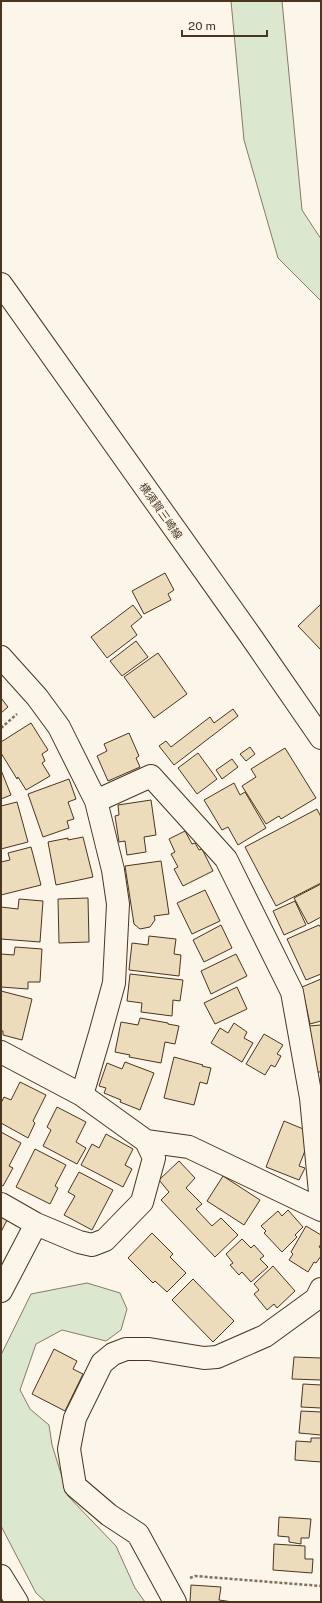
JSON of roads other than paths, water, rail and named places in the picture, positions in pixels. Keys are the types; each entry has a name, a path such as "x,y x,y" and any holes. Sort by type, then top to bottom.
{"street":[{"name":"横須賀三崎線","path":"1,284 250,635 321,738"},
{"path":"1,657 37,697 59,727 96,801 114,876 118,904 114,982 82,1095"},
{"path":"96,801 151,776 226,859 292,992 311,1098 321,1203"},
{"path":"1,1052 82,1095 146,1141 189,1147 321,1210"},
{"path":"1,1204 36,1224 79,1242 92,1245 105,1240 142,1202 154,1158 146,1141"},
{"path":"1,1291 36,1224"},
{"path":"170,1595 138,1534 109,1515 75,1486 69,1449 75,1418 102,1363 113,1354 126,1349 148,1349 204,1358 218,1357 265,1336 316,1299 321,1289"},
{"path":"1,1576 16,1602"}]}
